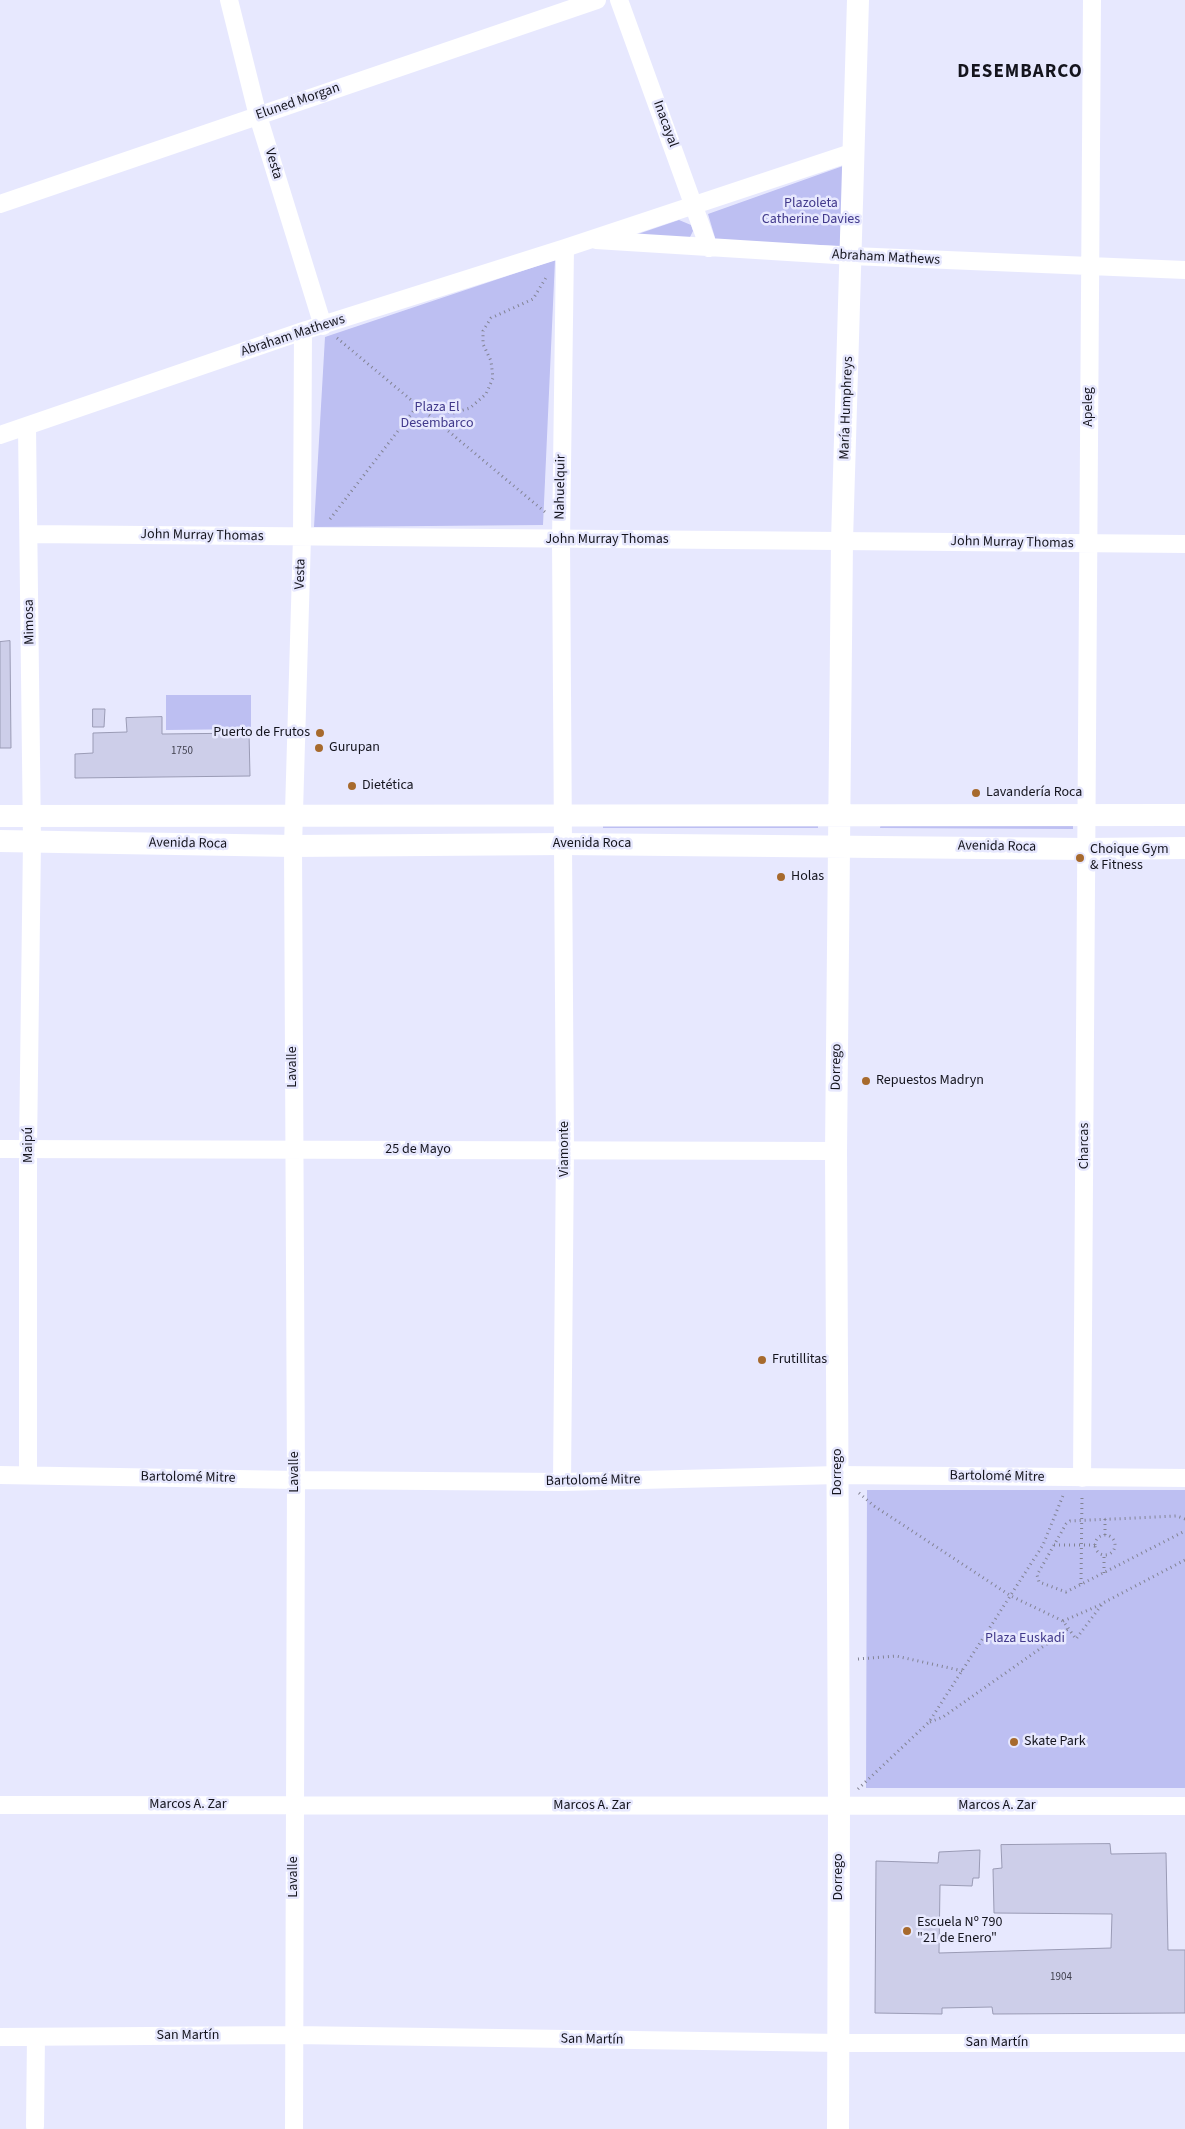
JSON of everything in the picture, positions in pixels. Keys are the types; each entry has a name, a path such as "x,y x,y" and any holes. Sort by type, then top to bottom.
{"main road":[{"name":"María Humphreys","path":"840,815 842,541 852,256 858,0"},
{"name":"Dorrego","path":"838,2129 839,1660 836,1151 840,815"},
{"name":"Avenida Roca","path":"0,816 1185,815"},
{"name":"Avenida Roca","path":"0,841 293,846 563,844 839,845 1087,849 1185,848"}],"street":[{"name":"Vesta","path":"229,0 258,116 323,326"},
{"name":"Eluned Morgan","path":"0,204 597,0"},
{"name":"Inacayal","path":"619,0 709,248"},
{"name":"Apeleg","path":"1086,815 1092,0"},
{"name":"Abraham Mathews","path":"0,435 303,331 565,248 854,152"},
{"name":"Abraham Mathews","path":"588,240 1090,268 1185,270"},
{"name":"Nahuelquir","path":"562,816 561,532 565,248"},
{"name":"Vesta","path":"294,816 310,537 303,331"},
{"name":"Mimosa","path":"27,427 31,816"},
{"name":"John Murray Thomas","path":"29,534 310,537 561,532 842,541 1185,544"},
{"name":"Charcas","path":"1076,1478 1087,849 1086,815"},
{"name":"Maipú","path":"28,1475 31,816"},
{"name":"Lavalle","path":"294,816 296,1480 294,2129"},
{"name":"Viamonte","path":"562,816 565,1150 562,1482"},
{"name":"25 de Mayo","path":"0,1149 836,1151"},
{"name":"Bartolomé Mitre","path":"0,1475 562,1482 838,1475 1185,1478"},
{"name":"Marcos A. Zar","path":"0,1805 1185,1806"},
{"name":"San Martín","path":"0,2038 294,2035 839,2043 1185,2043"},
{"path":"35,2126 36,2037"}],"path":[{"path":"418,405 453,413 470,408 486,394 493,378 492,361 483,344 483,331 491,318 504,311 523,305 533,298 565,248"},
{"path":"323,326 418,405 561,532"},
{"path":"310,537 418,405"},
{"path":"838,1475 874,1506 1011,1596 1063,1621 1076,1639 1103,1604"},
{"path":"1076,1478 1082,1520 1080,1584"},
{"path":"839,1806 929,1722 1043,1545 1076,1478"},
{"path":"1185,1519 1177,1516 1070,1521 1066,1524 1054,1545 1037,1575 1037,1579 1039,1582 1066,1592 1185,1531"},
{"path":"1105,1519 1105,1535"},
{"path":"1105,1535 1113,1538 1115,1544 1112,1553 1104,1555 1099,1553 1096,1545 1098,1538 1105,1535"},
{"path":"1054,1545 1096,1545"},
{"path":"1104,1555 1104,1573"},
{"path":"1063,1621 1103,1604 1185,1560"},
{"path":"929,1722 943,1717 1068,1629"},
{"path":"839,1660 896,1656 963,1670"}],"green space":[{"name":"Plazoleta Catherine Davies","path":"843,166 844,246 716,241 708,214"},
{"path":"679,220 691,225 693,231 690,237 683,239 635,235"},
{"name":"Plaza El Desembarco","path":"555,260 543,525 314,527 325,337"},
{"path":"166,695 251,695 251,729 166,730"},
{"path":"603,823 818,823 818,828 603,828"},
{"path":"881,823 1073,824 1073,829 880,828"},
{"name":"Plaza Euskadi","path":"867,1490 1185,1490 1185,1788 866,1788"}],"building":[{"path":"10,641 11,748 0,748 0,642"},
{"path":"93,709 105,709 104,727 93,727"},
{"path":"162,717 162,734 249,733 250,776 75,778 75,754 93,753 93,733 127,732 126,718"},
{"name":"Escuela Nº 790 \"21 de Enero\"","path":"1110,1844 1111,1854 1166,1853 1168,1950 1185,1950 1185,2013 993,2014 992,2007 942,2008 942,2014 875,2013 876,1861 938,1863 939,1852 980,1850 979,1878 973,1878 972,1886 940,1885 939,1953 1111,1948 1112,1914 994,1913 993,1869 1002,1868 1001,1845"}],"place":[{"name":"Puerto de Frutos","path":"320,733"},
{"name":"Gurupan","path":"319,748"},
{"name":"Dietética","path":"352,786"},
{"name":"Lavandería Roca","path":"976,793"},
{"name":"Choique Gym & Fitness","path":"1080,858"},
{"name":"Holas","path":"781,877"},
{"name":"Repuestos Madryn","path":"866,1081"},
{"name":"Frutillitas","path":"762,1360"},
{"name":"Skate Park","path":"1014,1742"},
{"name":"Escuela Nº 790 \"21 de Enero\"","path":"907,1931"}],"district":[{"name":"DESEMBARCO","path":"1020,73"}]}
